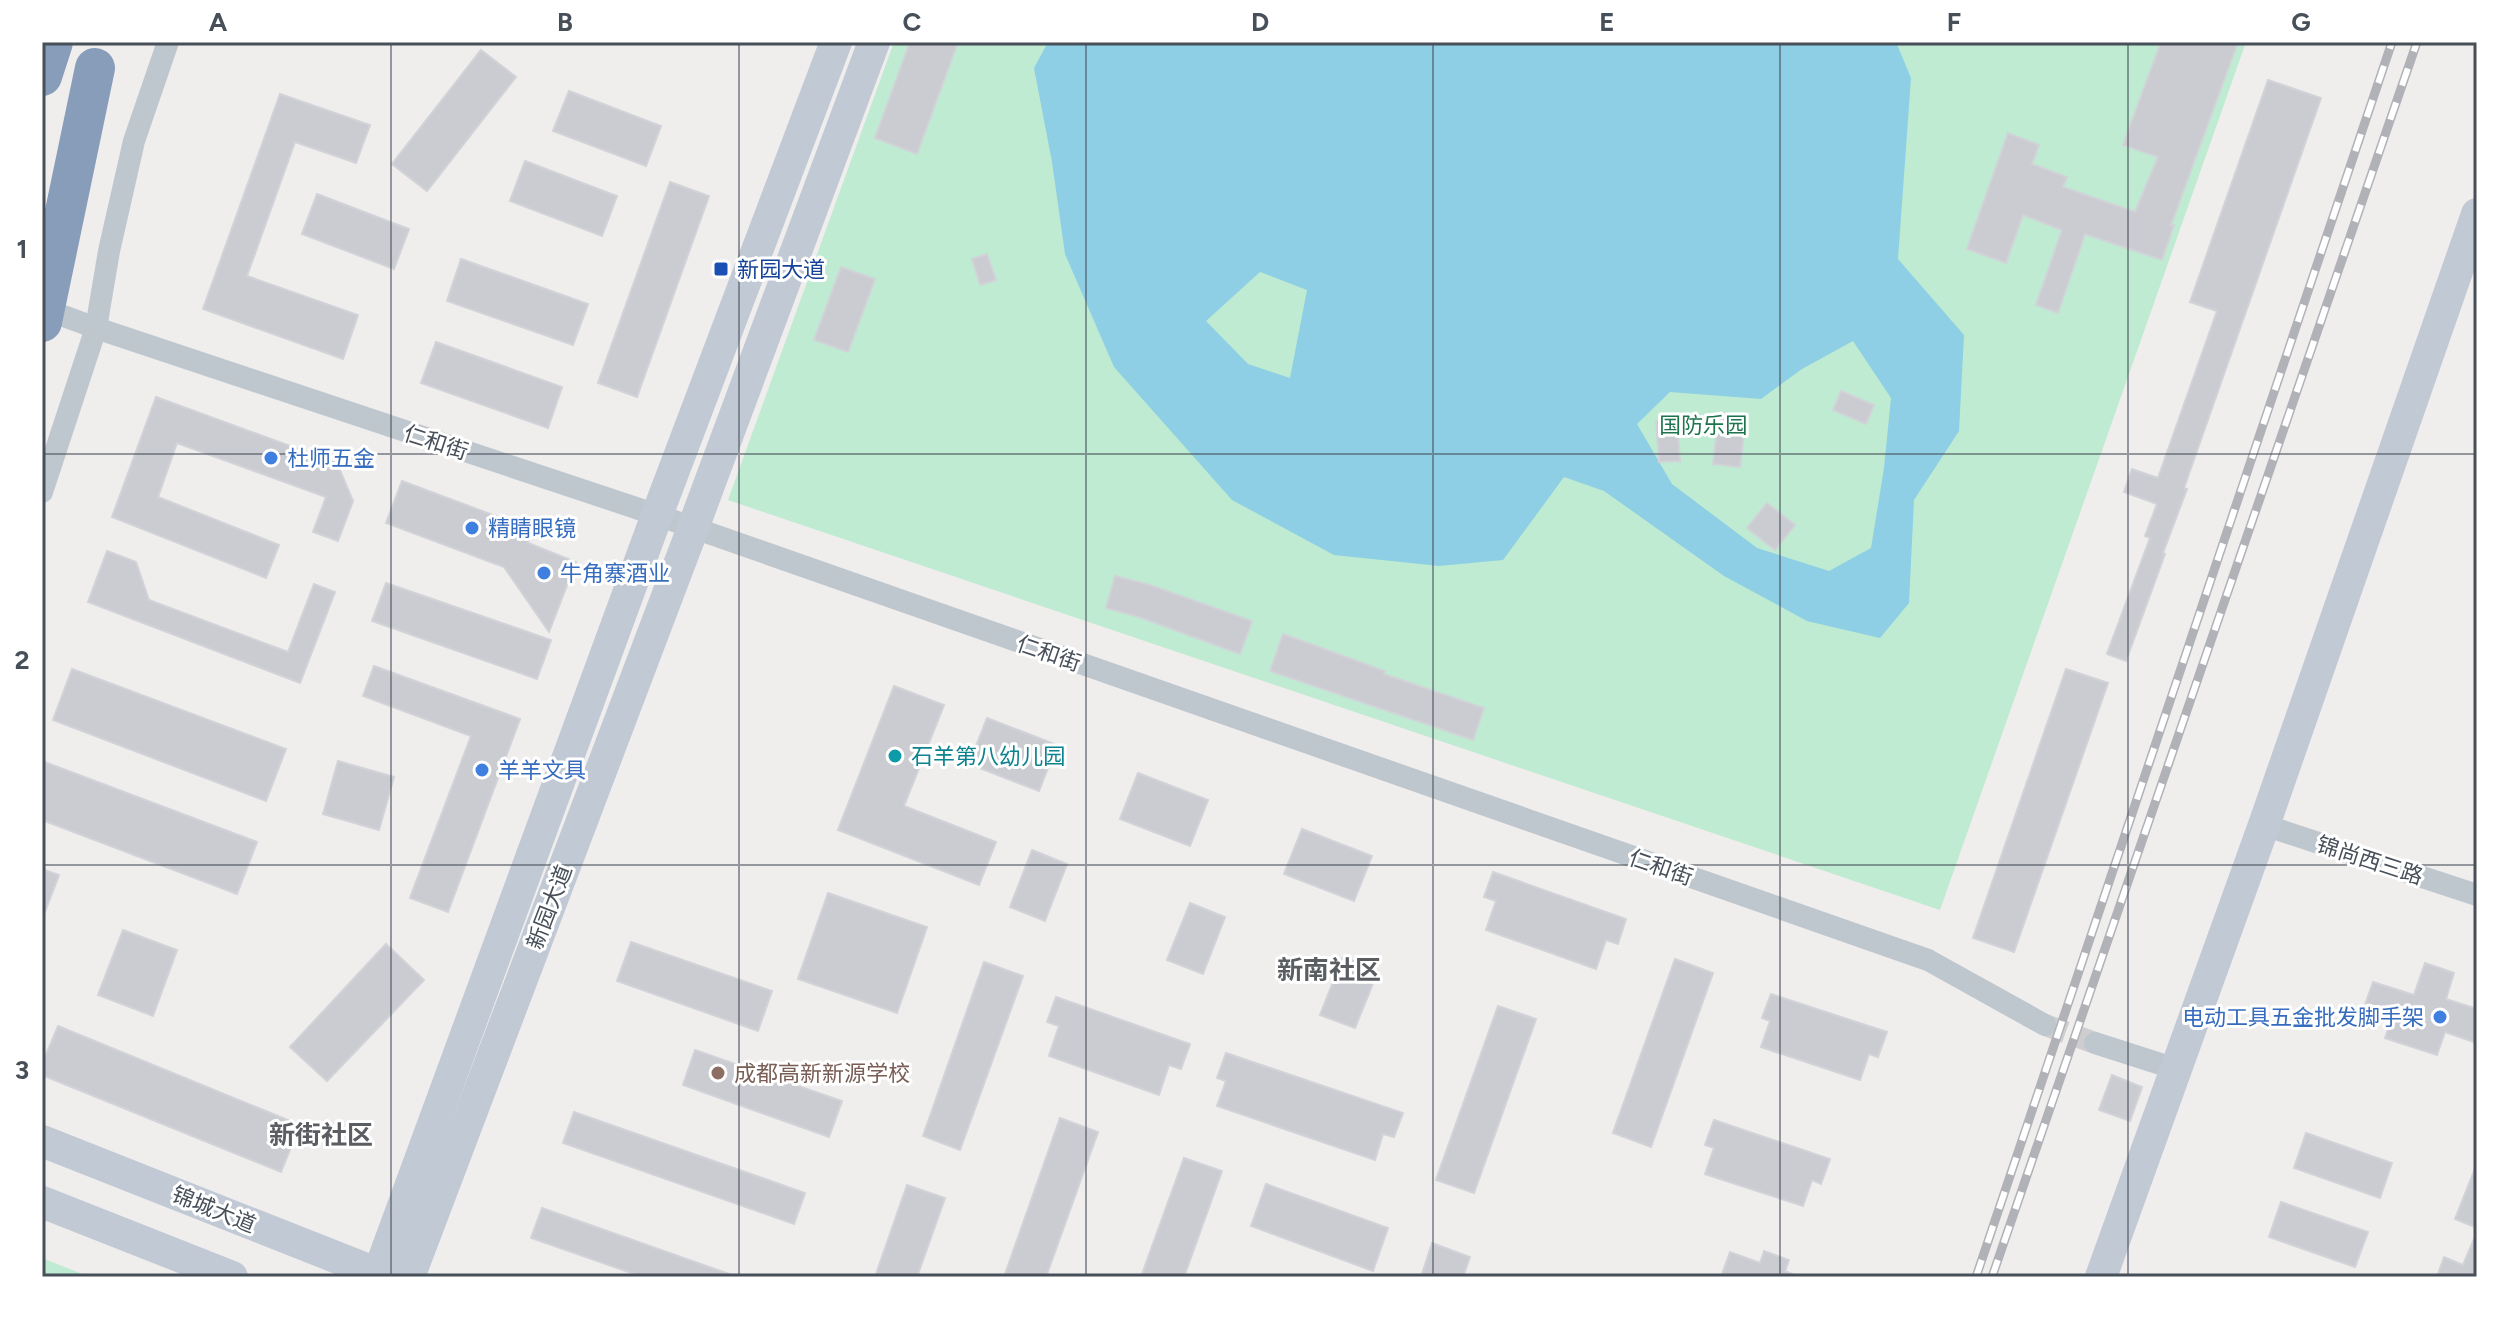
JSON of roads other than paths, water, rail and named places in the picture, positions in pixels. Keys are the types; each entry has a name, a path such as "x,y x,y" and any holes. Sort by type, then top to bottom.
{"highway":[{"path":"42,218 100,55"},
{"path":"42,322 100,55"}],"street":[{"path":"42,492 96,328 109,251 134,141 168,42"},
{"name":"新园大道","path":"380,1276 657,515 836,42"},
{"name":"新园大道","path":"409,1277 874,42"},
{"path":"2101,1277 2264,825 2477,214"},
{"name":"仁和街","path":"42,308 657,515 1928,960 2045,1025"},
{"name":"锦尚西三路","path":"2264,825 2477,895"},
{"path":"2095,1043 2176,1069"},
{"name":"锦城大道","path":"42,1141 380,1276"},
{"path":"42,1202 232,1277"}],"water":[{"path":"1048,42 1896,42 1911,78 1898,259 1964,335 1959,431 1914,500 1909,603 1880,638 1807,621 1724,576 1604,491 1564,477 1503,560 1439,566 1334,555 1232,500 1114,367 1065,254 1034,68","holes":["1260,272 1307,290 1290,378 1248,364 1206,321","1853,341 1891,398 1884,468 1871,548 1829,571 1757,548 1672,484 1637,424 1670,392 1761,399 1802,369"]}],"tunnel":[{"path":"2045,1025 2095,1043"}],"railway":[{"path":"1976,1277 2392,42"},
{"path":"1992,1277 2417,42"}],"place":[{"name":"新园大道","path":"721,269"},
{"name":"杜师五金","path":"271,458"},
{"name":"精睛眼镜","path":"472,528"},
{"name":"牛角寨酒业","path":"544,573"},
{"name":"石羊第八幼儿园","path":"895,756"},
{"name":"羊羊文具","path":"482,770"},
{"name":"电动工具五金批发脚手架","path":"2440,1017"},
{"name":"成都高新新源学校","path":"718,1073"}],"district":[{"name":"新南社区","path":"1329,970"},
{"name":"新街社区","path":"321,1135"}],"park label":[{"name":"国防乐园","path":"1703,425"}]}
